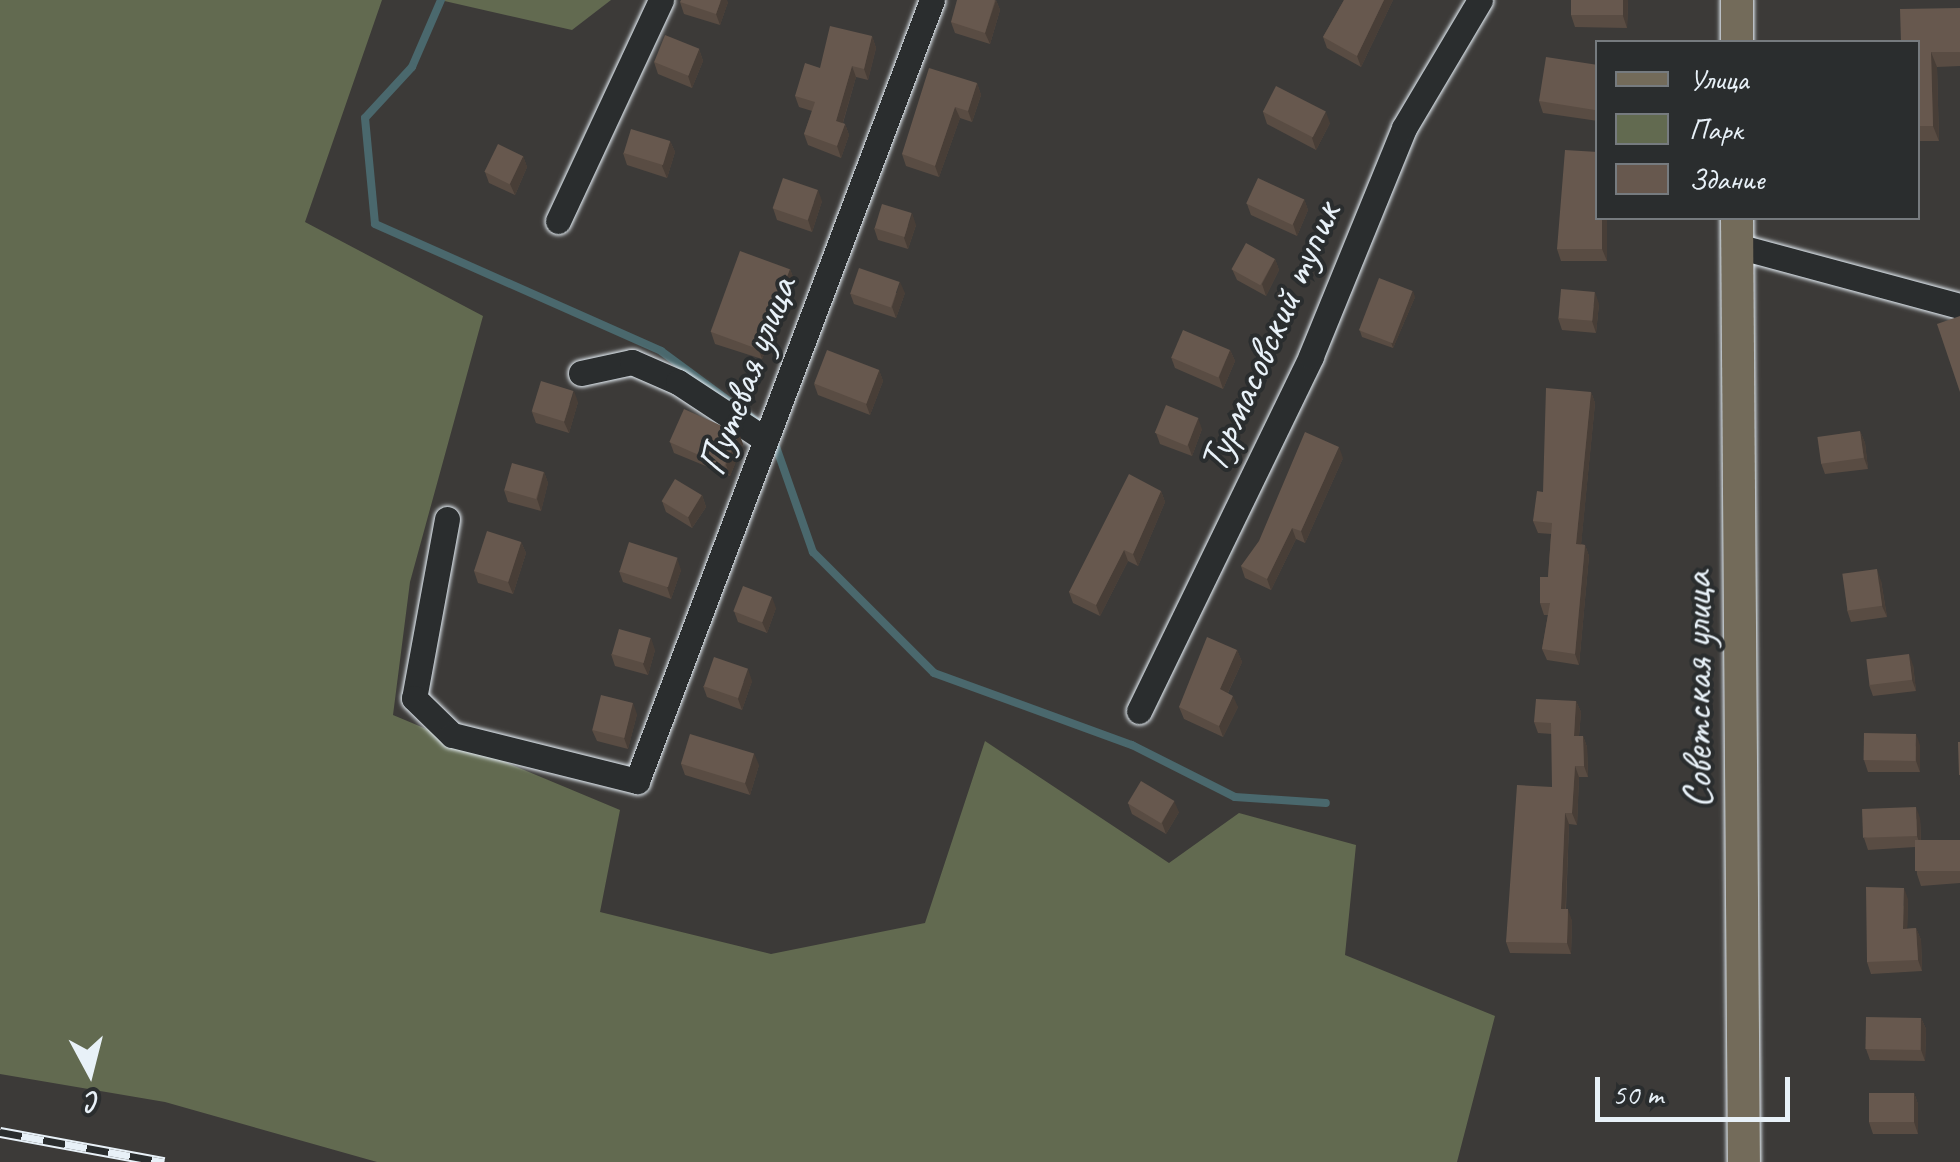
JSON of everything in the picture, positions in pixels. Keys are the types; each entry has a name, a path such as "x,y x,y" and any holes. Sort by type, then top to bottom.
{"main road":[{"path":"1737,0 1737,40"},
{"name":"Советская улица","path":"1737,232 1744,1162"}],"street":[{"path":"558,221 662,0"},
{"name":"Путевая улица","path":"447,519 414,698 452,735 637,781 932,0"},
{"name":"Турмасовский тупик","path":"1139,712 1312,356 1404,128 1480,0"},
{"path":"1737,232 1960,306"},
{"path":"581,373 632,362 769,431"}],"green space":[{"path":"0,0 382,0 305,222 483,316 410,582 393,715 620,810 600,912 771,954 925,923 985,741 1169,863 1239,813 1356,845 1345,955 1495,1016 1457,1162 377,1162 165,1102 0,1074"},
{"path":"440,0 611,0 572,30"}],"building":[{"path":"681,0 721,0 716,14"},
{"path":"957,0 995,0 985,33 951,22"},
{"path":"1344,0 1384,0 1357,56 1323,37"},
{"path":"1571,0 1623,0 1623,15 1571,15"},
{"path":"1960,8 1960,52 1931,52 1933,126 1920,126 1920,40 1901,40 1900,9"},
{"path":"830,26 872,36 864,69 852,66 836,121 845,124 837,146 804,134 815,102 795,96 805,63 820,68"},
{"path":"665,35 699,49 688,76 654,62"},
{"path":"1546,57 1595,65 1595,110 1539,101"},
{"path":"929,68 977,83 968,111 955,107 935,166 902,154"},
{"path":"1276,86 1326,111 1313,137 1263,112"},
{"path":"631,129 670,141 663,165 624,153"},
{"path":"498,144 523,156 510,184 484,172"},
{"path":"1565,150 1595,152 1595,220 1602,220 1602,249 1557,249"},
{"path":"783,178 818,190 808,220 773,208"},
{"path":"1258,178 1304,200 1292,225 1246,203"},
{"path":"882,204 912,213 904,237 875,228"},
{"path":"1246,243 1275,259 1260,285 1231,269"},
{"path":"740,251 790,269 760,350 711,332"},
{"path":"859,268 900,282 891,308 850,294"},
{"path":"1379,278 1413,291 1393,343 1359,330"},
{"path":"1561,289 1595,292 1592,321 1558,318"},
{"path":"1960,316 1960,392 1937,324"},
{"path":"1183,330 1230,350 1218,378 1171,358"},
{"path":"827,350 879,370 866,404 814,384"},
{"path":"541,381 574,391 564,422 532,412"},
{"path":"1546,388 1591,392 1576,544 1585,545 1575,654 1542,649 1550,603 1540,603 1540,577 1548,577 1552,523 1533,521 1537,491 1543,492"},
{"path":"1166,405 1198,418 1187,446 1155,433"},
{"path":"684,409 739,433 724,466 669,442"},
{"path":"1860,431 1864,458 1821,464 1817,437"},
{"path":"1305,432 1339,447 1301,531 1292,528 1267,579 1241,566 1259,541"},
{"path":"512,463 544,472 536,499 504,490"},
{"path":"1129,474 1161,491 1133,554 1124,550 1096,605 1069,592"},
{"path":"675,479 702,495 688,517 662,501"},
{"path":"487,531 521,542 508,582 474,571"},
{"path":"629,542 678,558 668,587 619,571"},
{"path":"1877,569 1882,606 1847,611 1842,574"},
{"path":"743,586 772,597 762,622 733,611"},
{"path":"619,629 651,638 644,663 612,654"},
{"path":"1207,637 1237,650 1220,689 1233,696 1219,726 1179,707"},
{"path":"1909,654 1912,680 1869,685 1866,659"},
{"path":"714,657 748,669 738,698 704,686"},
{"path":"601,695 633,703 624,738 592,730"},
{"path":"1536,699 1576,701 1574,736 1583,736 1584,766 1575,766 1572,813 1565,813 1561,909 1568,909 1567,943 1506,942 1517,785 1552,787 1551,723 1534,722"},
{"path":"1864,733 1916,734 1916,761 1864,760"},
{"path":"690,734 754,754 745,783 681,764"},
{"path":"1141,781 1174,801 1161,823 1128,803"},
{"path":"1916,807 1917,836 1863,838 1862,809"},
{"path":"1915,840 1960,840 1960,871 1915,871"},
{"path":"1866,887 1904,888 1903,929 1916,928 1918,960 1867,962"},
{"path":"1866,1017 1921,1018 1920,1050 1865,1049"},
{"path":"1869,1093 1914,1093 1914,1122 1869,1122"}],"waterway":[{"path":"441,0 412,67 365,118 375,224 661,351 756,421"},
{"path":"773,438 813,552 934,673 1132,745 1235,797 1326,803"}],"railway":[{"path":"0,1132 164,1162"}]}
